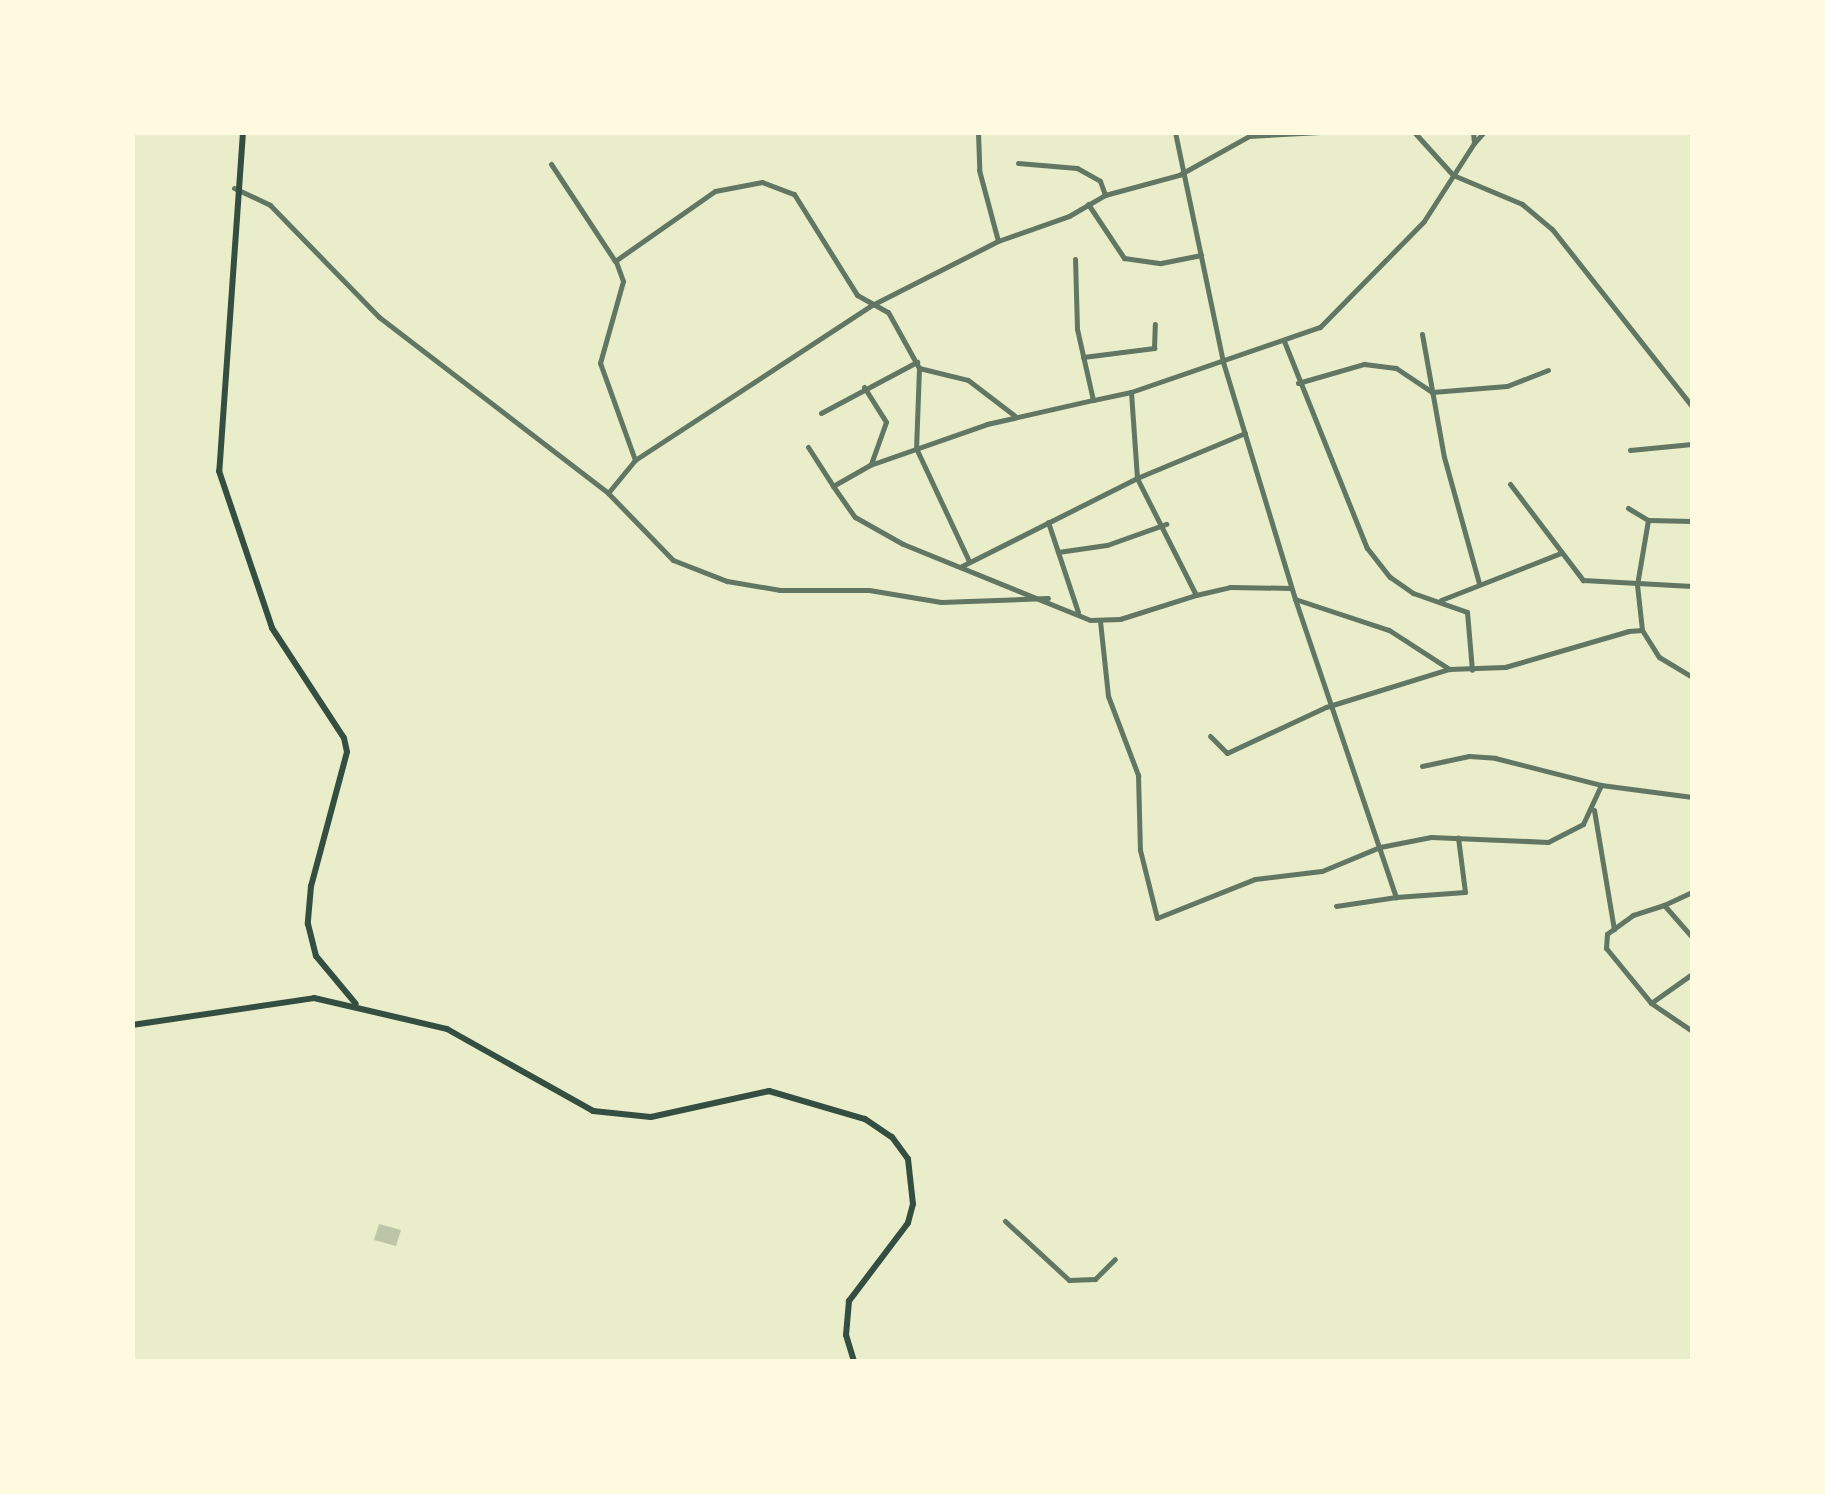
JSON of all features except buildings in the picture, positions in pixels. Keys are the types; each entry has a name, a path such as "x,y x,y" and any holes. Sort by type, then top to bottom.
{"main road":[{"path":"242,132 234,188 219,471 272,628 344,738 346,752 311,886 308,924 316,956 357,1005"},
{"path":"132,1025 286,1000 357,1005 446,1029 593,1111 651,1117 769,1090 880,1126 908,1159 913,1204 908,1223 848,1301 846,1334 854,1362"}],"street":[{"path":"978,132 979,170 998,240"},
{"path":"1175,132 1179,175 1223,362 1326,707 1396,897"},
{"path":"608,493 635,460 870,306 998,240 1105,196 1179,175 1249,136 1320,132"},
{"path":"1414,132 1454,175 1540,217 1692,405"},
{"path":"1473,132 1474,144"},
{"path":"834,486 870,465 916,448 1014,416 1131,392 1320,326 1424,221 1484,132"},
{"path":"1018,163 1077,168 1100,181 1105,196"},
{"path":"551,164 616,261 622,281 600,363 635,460"},
{"path":"616,261 693,202 741,182 762,182 804,206 840,271 870,306 888,312 918,365 916,448 969,561"},
{"path":"234,188 270,205 378,317 608,493 673,560 752,587 869,590 941,602 1048,598"},
{"path":"1088,204 1124,258 1162,263 1201,256"},
{"path":"1074,259 1083,357 1093,400"},
{"path":"1083,357 1154,348 1154,324"},
{"path":"1422,334 1432,392 1479,583"},
{"path":"1284,341 1373,558 1401,585 1467,612 1472,670"},
{"path":"1298,383 1364,364 1396,368 1432,392 1508,386 1548,370"},
{"path":"821,413 864,387 918,365 968,380 1014,416"},
{"path":"864,387 886,422 870,465"},
{"path":"1131,392 1137,478 1166,524 1196,596"},
{"path":"962,566 1137,478 1245,432"},
{"path":"1630,450 1692,444"},
{"path":"808,447 866,526 1100,622 1230,587 1291,588"},
{"path":"1510,484 1583,580 1692,586"},
{"path":"1628,508 1648,520 1692,521"},
{"path":"1648,520 1638,585 1642,630 1659,657 1692,677"},
{"path":"1048,522 1078,612"},
{"path":"1058,552 1106,545 1166,524"},
{"path":"1438,601 1561,552"},
{"path":"1295,599 1389,630 1449,669"},
{"path":"1100,622 1108,696 1138,775 1140,850 1156,918 1255,878 1322,871 1380,847 1458,838 1548,842 1594,810"},
{"path":"1210,736 1227,753 1326,707 1449,669 1472,670 1532,660 1642,630"},
{"path":"1422,766 1452,757 1495,758 1601,786 1692,797"},
{"path":"1601,786 1594,810 1614,928 1606,948 1651,1003 1692,1030"},
{"path":"1336,906 1465,892 1458,838"},
{"path":"1614,928 1692,892"},
{"path":"1664,905 1692,937"},
{"path":"1651,1003 1692,974"},
{"path":"1005,1221 1069,1280 1095,1279 1115,1260"}]}
